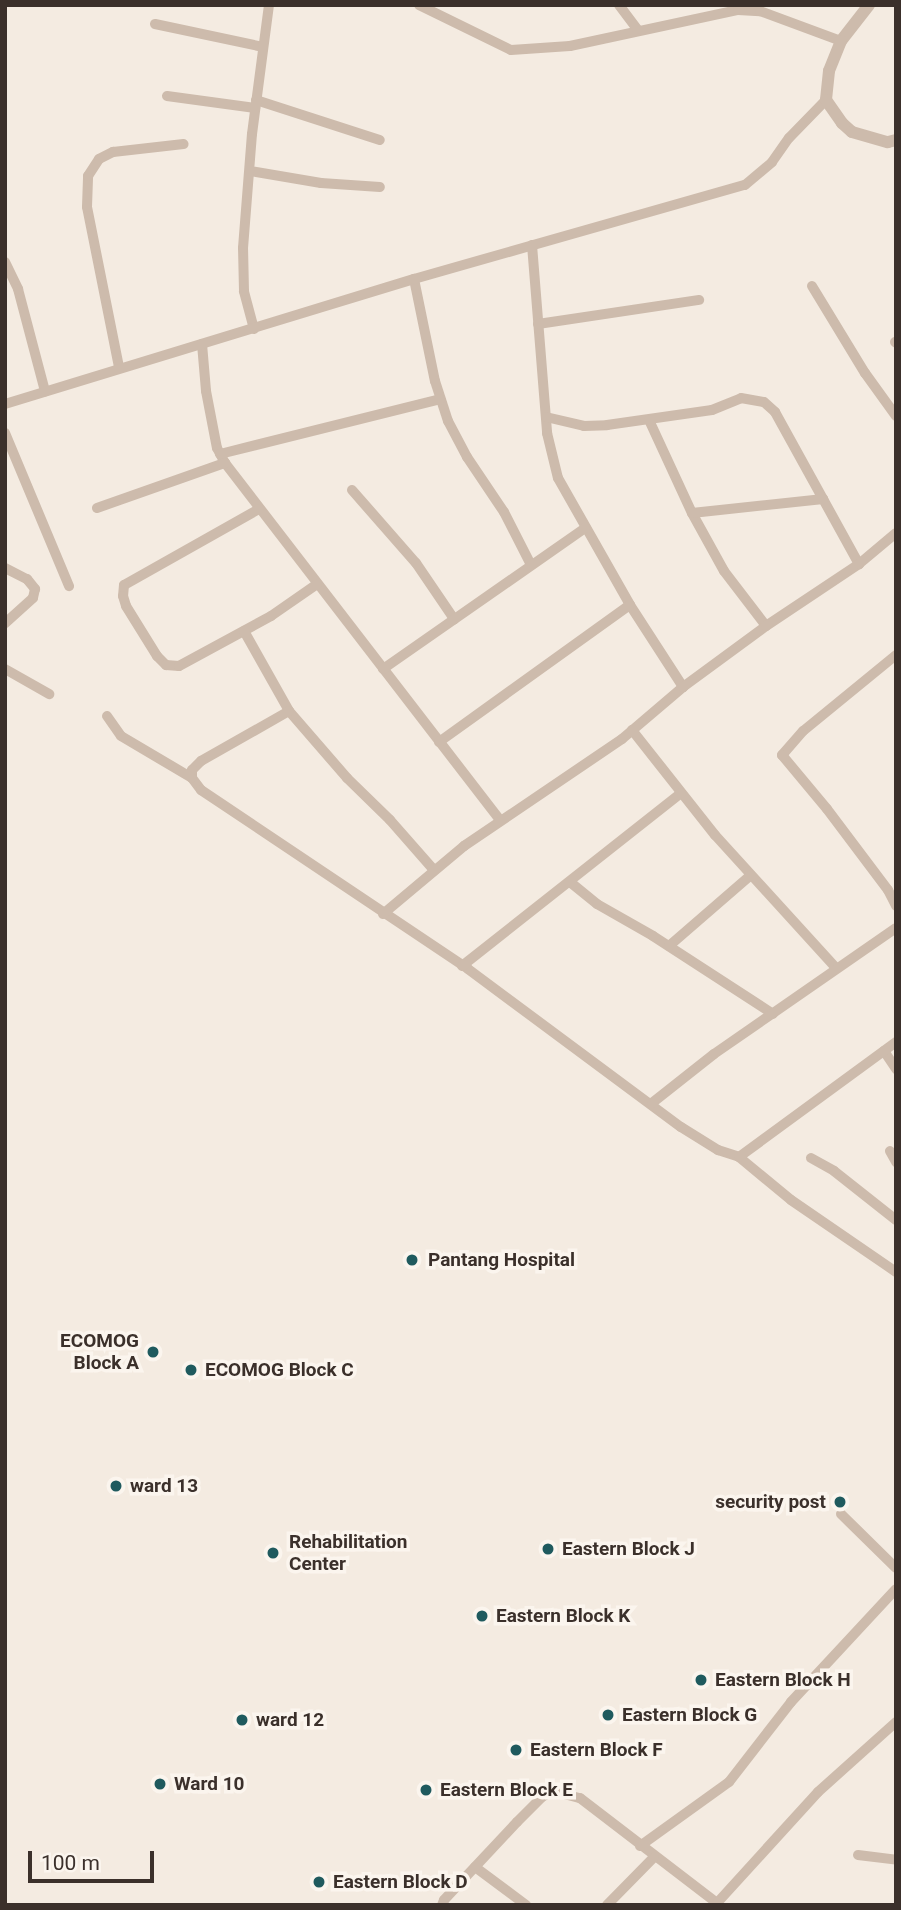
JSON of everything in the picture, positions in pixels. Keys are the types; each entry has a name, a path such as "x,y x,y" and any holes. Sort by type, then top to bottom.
{"street":[{"path":"254,329 244,291 243,248 256,104 269,5"},
{"path":"419,5 511,50 570,46 738,8 760,11 841,41"},
{"path":"618,5 637,29"},
{"path":"5,404 414,279 746,185 766,169 789,138 826,100 829,71 841,41 869,5"},
{"path":"155,24 263,47"},
{"path":"167,96 256,104 380,140"},
{"path":"826,100 852,132 888,142 896,140"},
{"path":"119,367 87,207 85,189 88,176 99,159 113,152 184,144"},
{"path":"250,171 321,183 380,187"},
{"path":"533,245 546,417 558,478 629,605 683,687"},
{"path":"5,262 18,289 45,391"},
{"path":"414,279 440,399 467,457 504,512 531,565"},
{"path":"812,286 865,373 896,416"},
{"path":"538,324 699,300"},
{"path":"202,344 206,391 223,459 500,820"},
{"path":"546,417 584,426 649,420 712,410 741,398 764,402 775,412 859,564"},
{"path":"96,508 223,459 440,399"},
{"path":"649,420 692,513 724,571 766,626"},
{"path":"5,433 69,586"},
{"path":"352,490 416,563 454,619"},
{"path":"692,513 823,499"},
{"path":"259,509 124,585 123,596 157,656 172,668 244,631 317,584"},
{"path":"383,670 584,528"},
{"path":"383,914 434,870 500,820 632,730 683,687 766,626 859,564 896,533"},
{"path":"5,568 27,579 35,595 5,623"},
{"path":"439,742 629,605"},
{"path":"244,631 289,711 347,778 390,820 434,870"},
{"path":"896,655 803,731 782,755 827,809 888,890 896,906"},
{"path":"5,669 49,694"},
{"path":"192,778 192,770 201,761 289,711"},
{"path":"107,716 121,736 192,778 201,790 462,966 652,1103 681,1128 718,1150 739,1157 791,1200 896,1272"},
{"path":"632,730 751,875 835,967"},
{"path":"462,966 681,793"},
{"path":"668,946 751,875"},
{"path":"570,882 597,904 668,946 772,1014"},
{"path":"652,1103 835,967 896,928"},
{"path":"739,1157 896,1042"},
{"path":"884,1051 896,1069"},
{"path":"890,1151 896,1162"},
{"path":"811,1158 834,1171 896,1220"},
{"path":"841,1514 896,1569"},
{"path":"640,1846 729,1782 791,1702 896,1589"},
{"path":"442,1905 542,1797 553,1791 579,1798 719,1904 818,1792 896,1723"},
{"path":"858,1855 896,1860"},
{"path":"607,1905 654,1857"},
{"path":"475,1867 526,1905"}],"place":[{"name":"Pantang Hospital","path":"412,1260"},
{"name":"ECOMOG Block A","path":"153,1352"},
{"name":"ECOMOG Block C","path":"191,1370"},
{"name":"ward 13","path":"116,1486"},
{"name":"security post","path":"840,1502"},
{"name":"Eastern Block J","path":"548,1549"},
{"name":"Rehabilitation Center","path":"273,1553"},
{"name":"Eastern Block K","path":"482,1616"},
{"name":"Eastern Block H","path":"701,1680"},
{"name":"Eastern Block G","path":"608,1715"},
{"name":"ward 12","path":"242,1720"},
{"name":"Eastern Block F","path":"516,1750"},
{"name":"Ward 10","path":"160,1784"},
{"name":"Eastern Block E","path":"426,1790"},
{"name":"Eastern Block D","path":"319,1882"}]}
